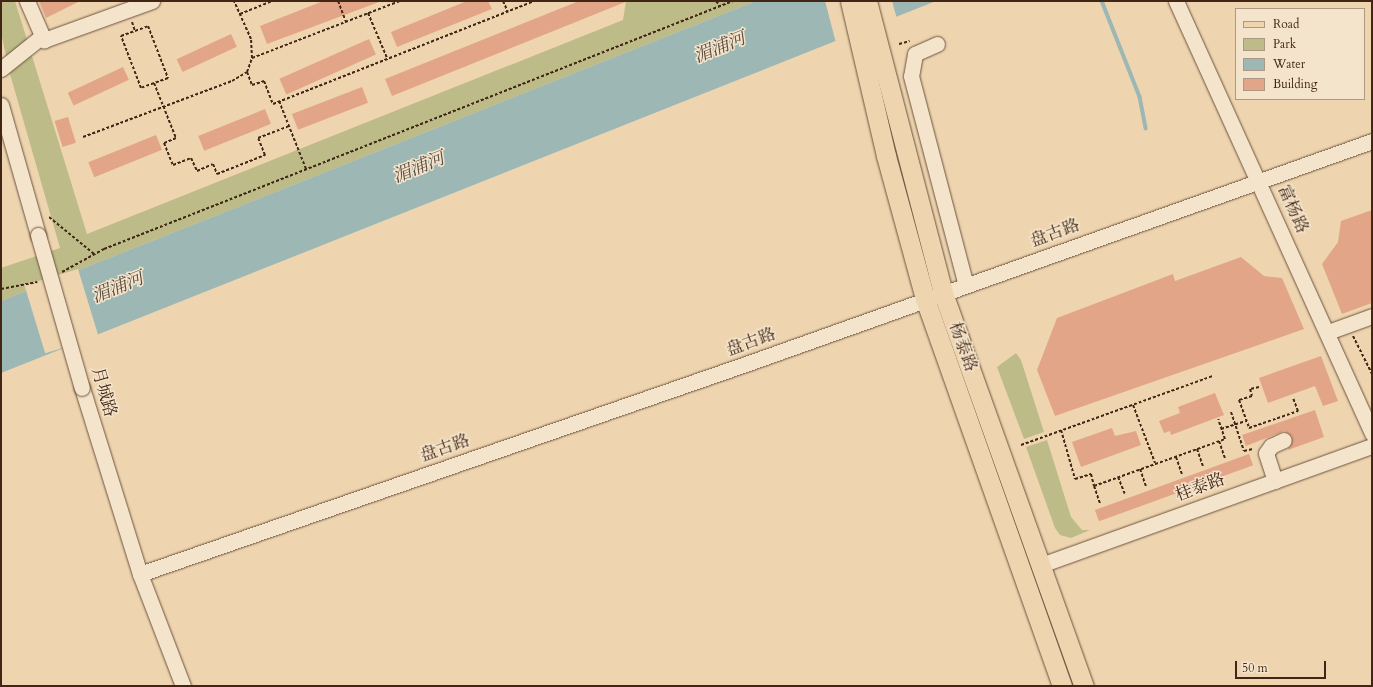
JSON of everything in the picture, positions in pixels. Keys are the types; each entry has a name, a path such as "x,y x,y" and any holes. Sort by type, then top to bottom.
{"main road":[{"name":"杨泰路","path":"850,1 880,84"},
{"name":"杨泰路","path":"867,1 880,84 934,296 1062,686"},
{"name":"杨泰路","path":"934,296 1042,565 1084,686"}],"street":[{"path":"27,1 41,38"},
{"path":"41,38 49,40 152,1"},
{"name":"富杨路","path":"1176,1 1328,332 1372,434"},
{"path":"1,69 41,38"},
{"path":"937,44 915,54 911,76 966,285"},
{"name":"月城路","path":"1,105 3,121 38,235 82,388 140,574 183,686"},
{"name":"盘古路","path":"140,574 966,285 1372,140"},
{"path":"1328,332 1372,316"},
{"path":"1275,481 1266,453 1271,446 1284,440"},
{"name":"桂泰路","path":"1042,565 1372,446"}],"path":[{"path":"83,137 232,81 247,72 252,58 251,39 234,1"},
{"path":"240,14 272,1"},
{"path":"338,1 346,22"},
{"path":"252,58 400,1"},
{"path":"503,1 508,12"},
{"path":"247,72 252,85 264,81 273,104 535,1"},
{"path":"716,1 720,6"},
{"path":"49,217 94,254 733,1"},
{"path":"368,14 387,59"},
{"path":"148,26 168,78 154,83 141,88 121,36 148,26"},
{"path":"154,83 176,138 164,143 173,165 191,158 196,171 213,164 217,174 265,155 258,138 289,126"},
{"path":"279,101 307,169"},
{"path":"1348,324 1372,374"},
{"path":"1021,445 1212,376"},
{"path":"1259,387 1250,389 1252,396 1239,400 1249,428 1298,410 1293,398"},
{"path":"1133,405 1155,464"},
{"path":"1231,412 1244,452 1248,450"},
{"path":"1094,486 1225,439 1218,420"},
{"path":"1222,429 1246,421"},
{"path":"1062,430 1074,479 1091,474 1100,503"},
{"path":"1219,441 1224,458"},
{"path":"1196,449 1203,466"},
{"path":"1176,457 1182,474"},
{"path":"1140,469 1146,486"},
{"path":"1118,477 1124,494"}],"green space":[{"path":"1,1 15,1 87,234 623,20 626,1 756,1 1,301 1,268 60,248 10,74 1,33"},
{"path":"1016,353 1021,360 1044,432 1024,439 997,367"},
{"path":"1047,440 1071,517 1082,530 1090,530 1071,538 1060,535 1055,528 1026,447"}],"water":[{"name":"湄浦河","path":"756,1 936,1 1,373 1,301"}],"pier":[{"path":"825,1 857,1 865,32 836,43"},
{"path":"861,1 892,1 897,19 868,30"},
{"path":"78,269 99,337 45,353 24,285"}],"building":[{"path":"39,1 80,1 46,18"},
{"path":"323,1 379,2 267,44 260,26"},
{"path":"467,1 488,1 492,9 397,47 391,32"},
{"path":"579,1 628,1 392,96 385,79"},
{"path":"231,34 237,47 183,72 177,59"},
{"path":"369,39 376,55 286,94 279,79"},
{"path":"123,67 129,80 74,105 68,93"},
{"path":"362,87 368,103 298,130 292,114"},
{"path":"265,109 271,124 204,151 198,136"},
{"path":"68,117 76,143 63,147 55,121"},
{"path":"156,135 162,150 94,177 88,162"},
{"path":"1372,210 1372,303 1342,314 1322,264 1338,242 1341,221"},
{"path":"1241,257 1264,276 1282,278 1304,329 1055,416 1037,370 1057,318 1173,274 1175,281"},
{"path":"1321,356 1338,401 1323,406 1315,386 1268,403 1259,378"},
{"path":"1215,393 1224,415 1171,435 1170,431 1164,433 1159,421 1180,413 1178,407"},
{"path":"1315,410 1324,437 1288,450 1292,437 1284,431 1246,446 1242,435"},
{"path":"1112,428 1115,436 1136,431 1141,445 1081,467 1072,442"},
{"path":"1249,454 1253,465 1099,521 1095,510"}],"waterway":[{"path":"1102,1 1140,97 1146,128"}]}
